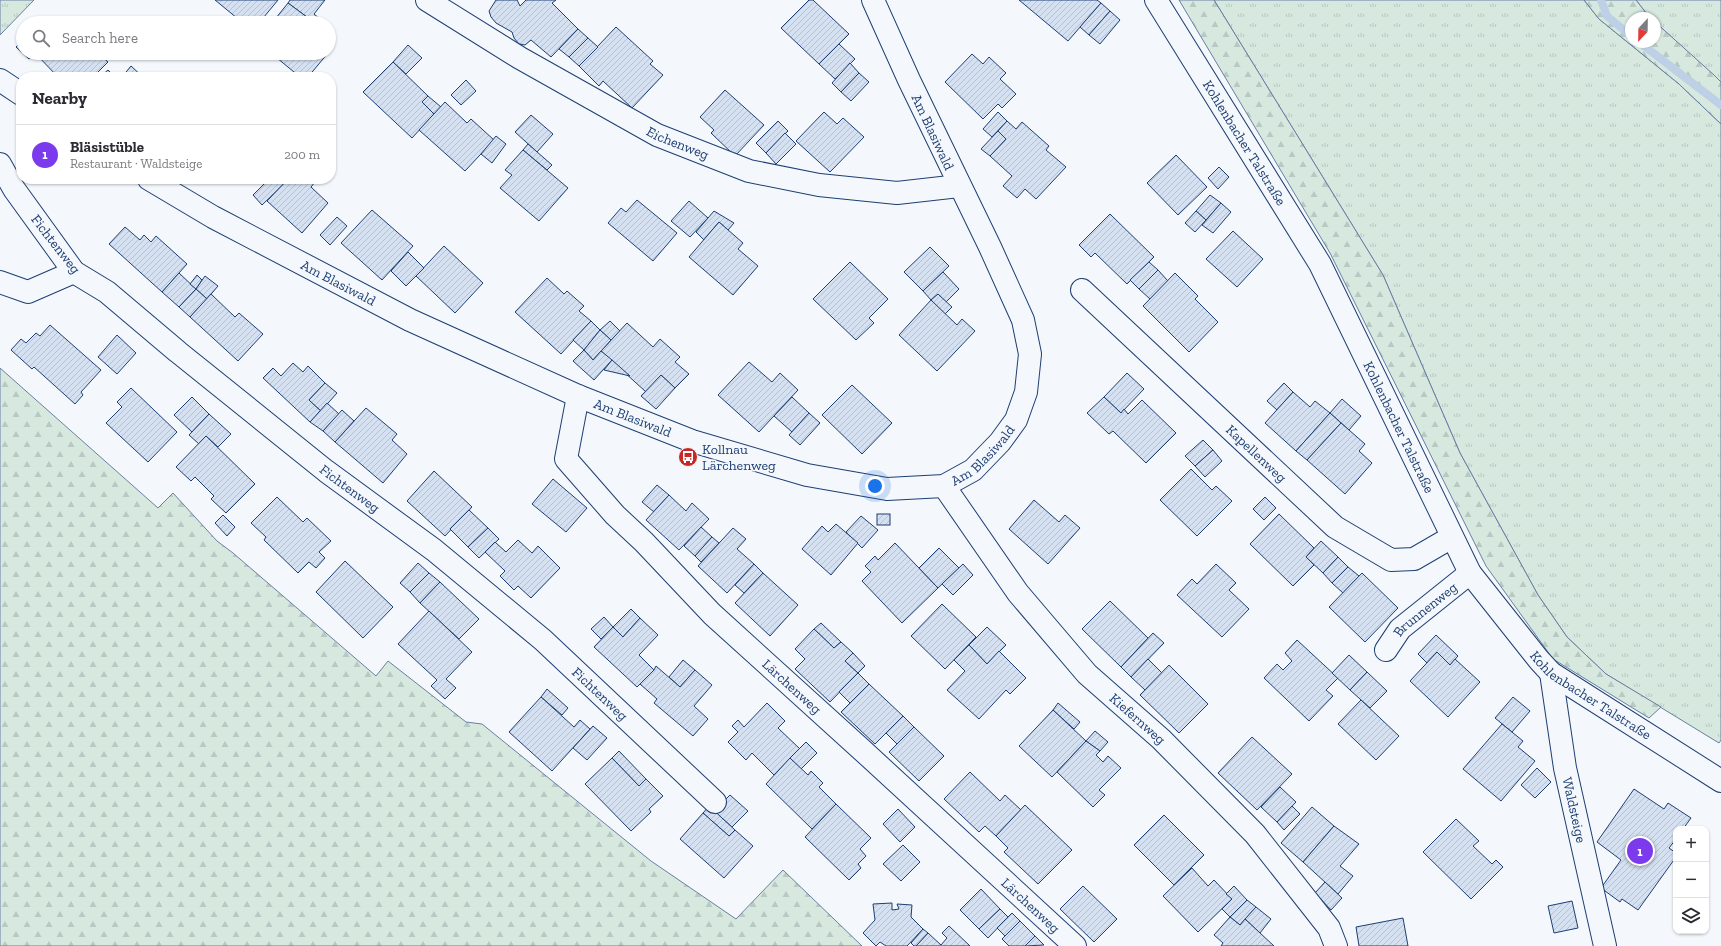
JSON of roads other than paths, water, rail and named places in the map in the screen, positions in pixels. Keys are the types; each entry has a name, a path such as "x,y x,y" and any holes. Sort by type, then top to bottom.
{"street":[{"name":"Eichenweg","path":"427,0 520,58 657,135 749,171 820,185 897,193 959,186"},
{"name":"Am Blasiwald","path":"156,184 213,218 410,320 578,396 692,441 807,475 887,489 944,486 973,470 1000,442 1016,420 1026,392 1030,354 1023,320 990,247 959,186 909,80 874,0"},
{"name":"Kohlenbacher Talstraße","path":"1156,0 1320,264 1470,573 1551,673 1721,781"},
{"path":"0,80 16,91"},
{"name":"Fichtenweg","path":"0,164 14,189 74,272 107,292 178,352 326,471 434,550 543,640 715,802"},
{"path":"0,282 28,292 74,272"},
{"name":"Kapellenweg","path":"1082,290 1335,527 1391,560 1414,559 1452,537"},
{"name":"Lärchenweg","path":"578,396 566,459 616,515 644,542 712,614 1075,946"},
{"name":"Kiefernweg","path":"944,486 1023,598 1088,674 1161,739 1255,834 1329,928 1336,946"},
{"name":"Brunnenweg","path":"1386,650 1400,629 1470,573"},
{"name":"Waldsteige","path":"1551,673 1565,768 1605,946"}],"waterway":[{"path":"1601,0 1607,16 1625,31"},
{"path":"1647,48 1721,105"}],"place":[{"name":"Kollnau Lärchenweg","path":"688,457"},
{"name":"Bläsistüble","path":"1640,851"}]}
